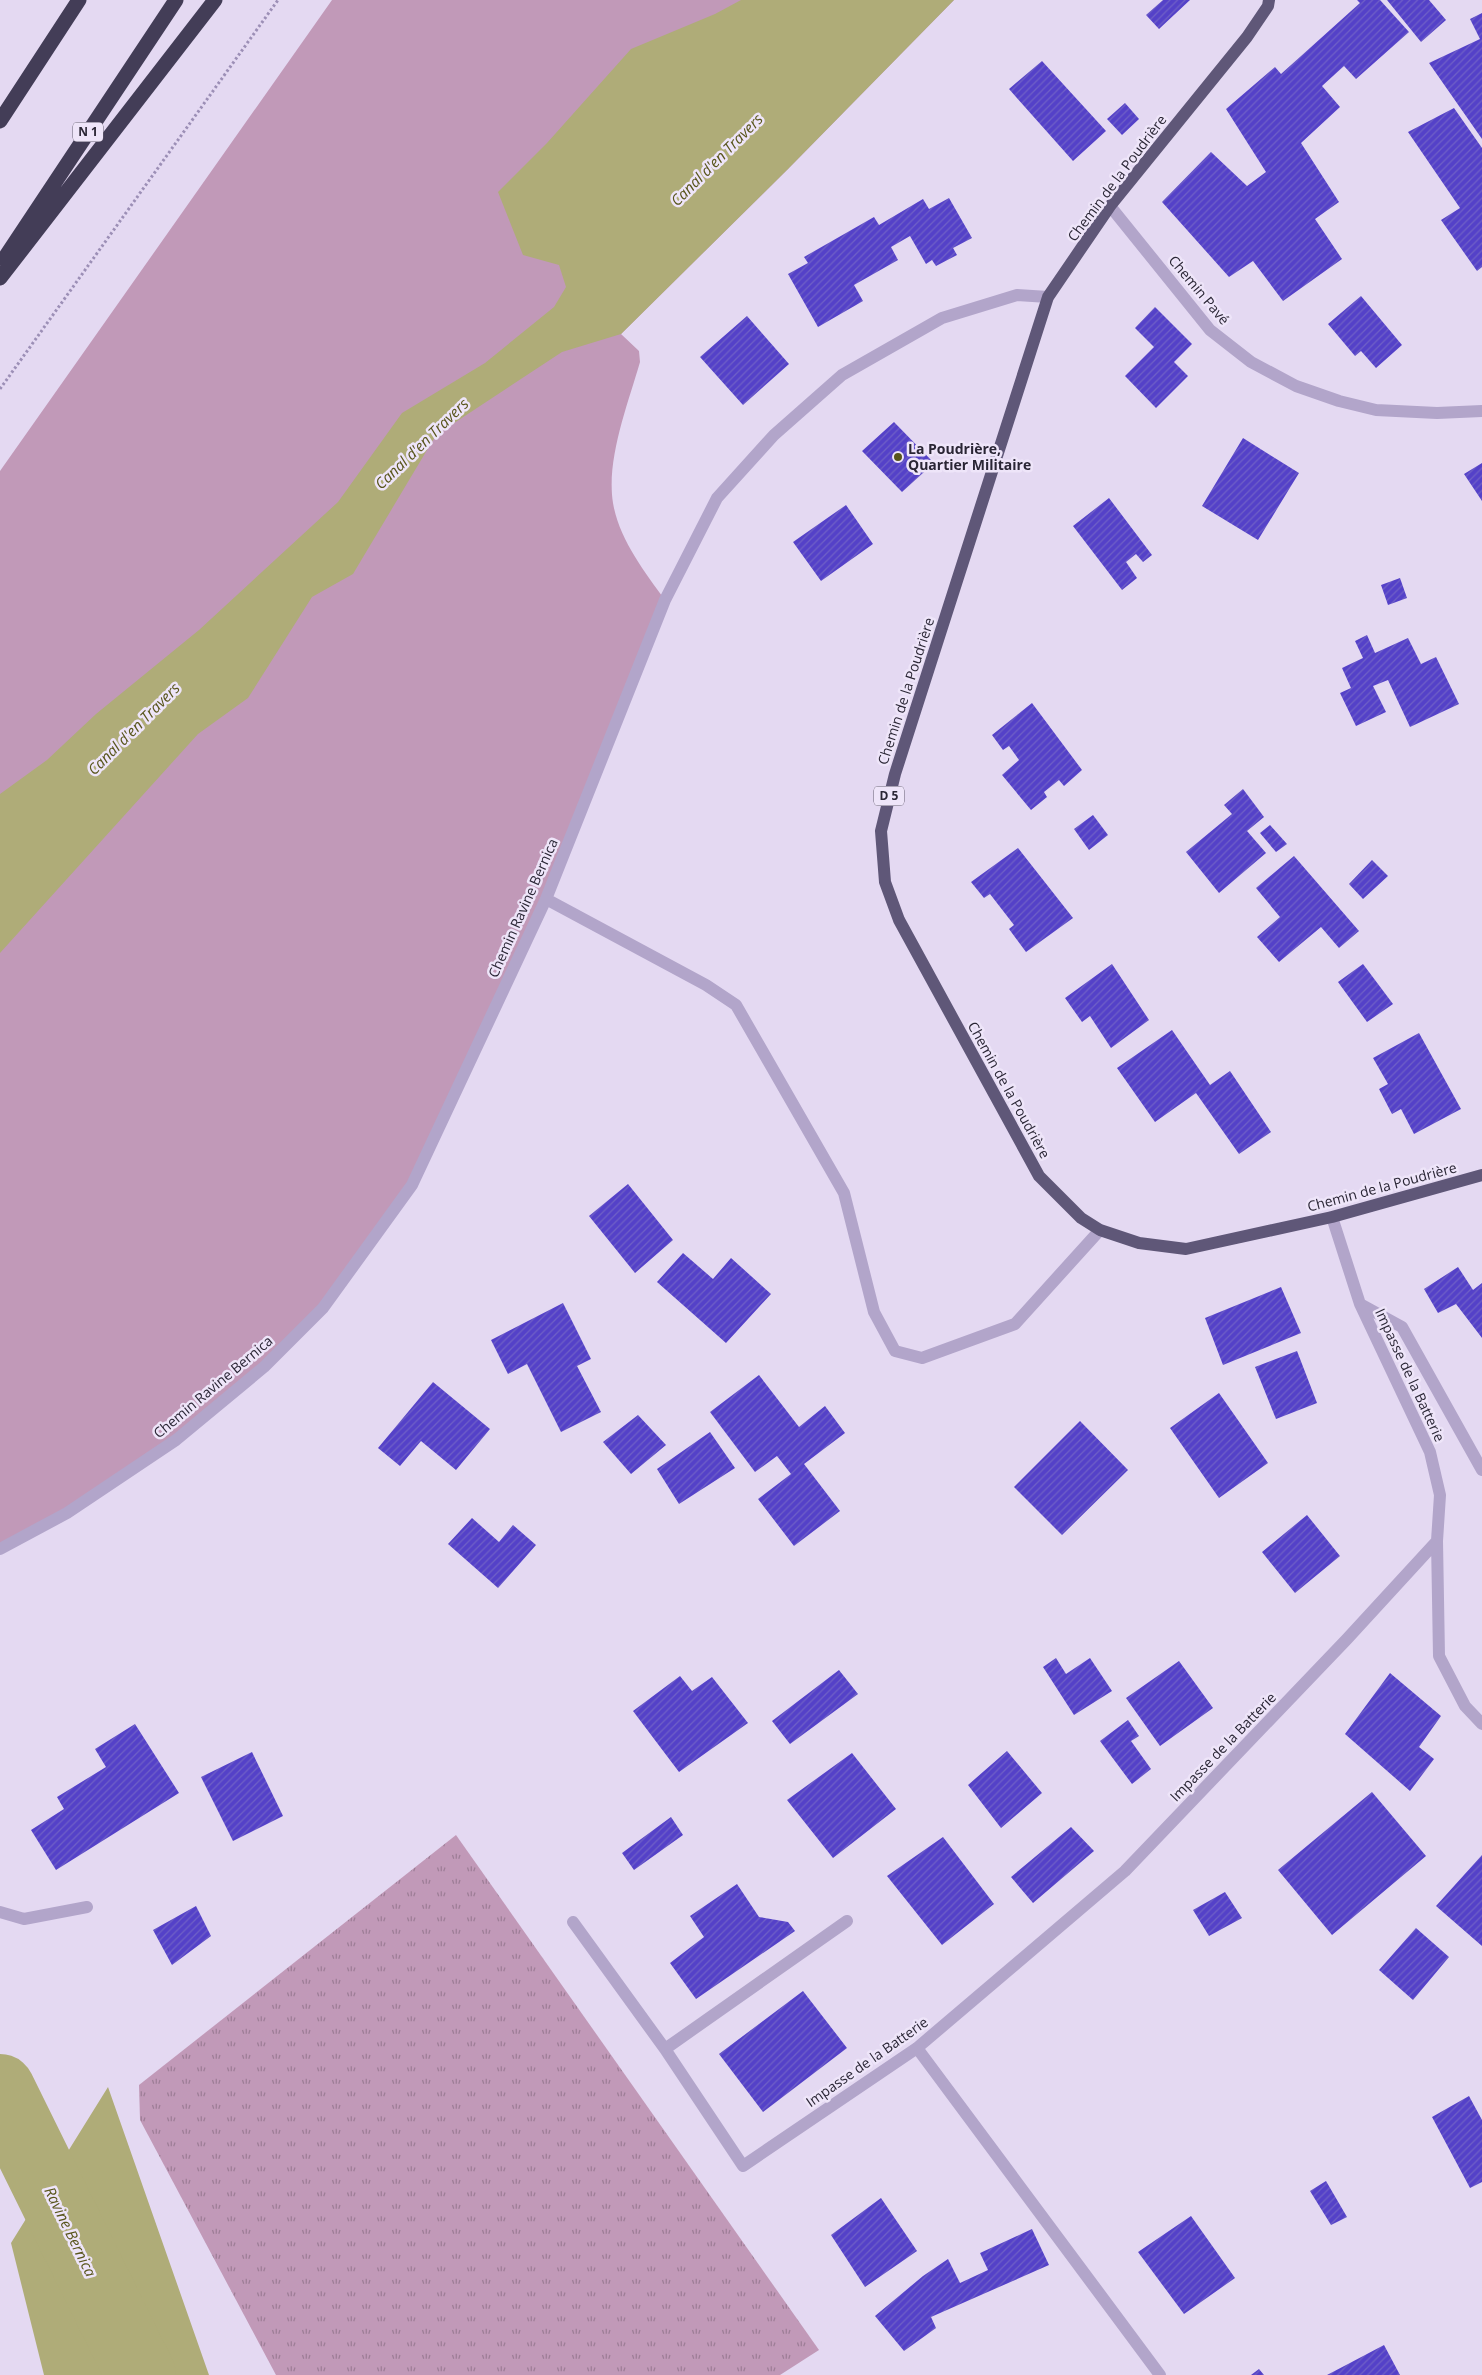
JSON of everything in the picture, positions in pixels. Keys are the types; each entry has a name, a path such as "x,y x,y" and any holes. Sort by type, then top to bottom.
{"highway":[{"path":"0,121 79,0"},
{"name":"N 1","path":"0,264 176,0"},
{"path":"0,278 215,0"}],"main road":[{"name":"Chemin de la Poudrière","path":"1269,0 1268,6 1247,38 1223,65 1110,206 1048,297 895,774 881,830 885,882 899,920 1039,1176 1081,1218 1100,1230 1139,1243 1186,1249 1332,1217 1482,1175"}],"street":[{"name":"Chemin Pavé","path":"1110,206 1210,330 1251,362 1296,386 1340,401 1376,410 1437,413 1482,411"},
{"name":"Chemin Ravine Bernica","path":"0,1549 67,1513 176,1440 264,1367 323,1308 412,1185 546,899 665,600 717,498 774,436 842,375 942,318 1017,295 1048,297"},
{"path":"546,899 706,984 736,1005 844,1193 874,1312 895,1351 922,1358 1014,1324 1100,1230"},
{"name":"Impasse de la Batterie","path":"665,2049 742,2166 918,2048 1125,1871 1347,1639 1437,1541 1440,1495 1430,1452 1360,1304 1332,1217"},
{"path":"1360,1304 1402,1327 1482,1470"},
{"path":"1437,1541 1439,1656 1465,1706 1482,1724"},
{"path":"0,1912 24,1919 87,1907"},
{"path":"573,1922 665,2049 847,1921"},
{"path":"918,2048 1160,2375"}],"path":[{"path":"0,389 278,0"}],"green space":[{"path":"332,0 954,0 788,169 621,334 639,351 640,362 615,450 612,486 613,503 621,529 633,554 665,600 546,899 412,1185 323,1308 176,1440 0,1549 0,471"},
{"path":"456,1835 819,2350 780,2375 276,2375 140,2120 139,2085"}],"water":[{"name":"Canal d'en Travers","path":"741,0 954,0 788,169 621,334 562,352 436,435 353,574 312,597 248,698 198,734 0,953 0,794 47,760 96,714 199,630 338,502 402,413 485,363 554,307 566,287 559,265 523,255 498,192 547,143 631,49 715,14"},
{"path":"108,2087 209,2375 44,2375 11,2243"}],"building":[{"path":"1163,0 1190,0 1159,29 1146,15"},
{"path":"1357,0 1380,0 1409,32 1356,79 1344,66 1322,86 1340,107 1301,143 1339,202 1315,219 1342,259 1283,301 1253,261 1229,277 1162,202 1211,152 1247,186 1266,172 1226,109 1275,67 1281,74 1360,3"},
{"path":"1387,0 1429,0 1446,20 1421,42"},
{"path":"1482,13 1482,139 1429,63 1480,39 1470,19"},
{"path":"1042,61 1106,131 1073,161 1009,89"},
{"path":"1125,103 1139,119 1122,135 1107,119"},
{"path":"1454,108 1482,148 1482,267 1477,271 1441,220 1460,208 1408,132"},
{"path":"949,198 972,238 953,248 957,255 936,266 932,260 926,264 910,236 891,247 898,260 854,285 863,301 818,327 788,274 808,263 804,257 874,217 879,225 923,199 929,209"},
{"path":"1361,296 1402,345 1376,368 1361,351 1355,356 1328,324"},
{"path":"1155,307 1192,344 1174,362 1188,376 1156,408 1125,376 1154,347 1135,328"},
{"path":"747,316 789,364 743,405 700,357"},
{"name":"La Poudrière, Quartier Militaire","path":"894,422 934,463 902,492 862,451"},
{"path":"1243,438 1299,473 1258,540 1202,506"},
{"path":"1482,463 1482,501 1464,474"},
{"path":"1109,498 1152,555 1143,562 1136,554 1126,562 1137,578 1122,590 1073,526"},
{"path":"846,505 873,544 821,581 793,542"},
{"path":"1400,578 1407,598 1388,605 1381,585"},
{"path":"1367,635 1375,653 1408,638 1421,664 1436,657 1459,704 1410,727 1388,680 1373,686 1386,712 1356,726 1340,693 1351,688 1342,668 1363,658 1355,641"},
{"path":"1032,703 1082,770 1064,786 1059,780 1044,792 1047,797 1031,810 1002,775 1019,760 1009,746 1003,750 992,735"},
{"path":"1243,789 1264,817 1247,831 1266,853 1219,893 1186,852 1232,814 1224,805"},
{"path":"1093,815 1108,835 1089,850 1074,829"},
{"path":"1270,825 1287,844 1276,852 1260,833"},
{"path":"1018,848 1073,918 1026,952 1009,929 1014,925 990,894 984,898 971,882"},
{"path":"1294,856 1359,931 1339,948 1321,927 1279,962 1257,937 1280,917 1256,888"},
{"path":"1372,860 1388,876 1363,899 1349,884"},
{"path":"1112,964 1149,1020 1111,1048 1090,1016 1082,1022 1065,998"},
{"path":"1363,964 1393,1004 1367,1022 1338,982"},
{"path":"1172,1030 1210,1085 1230,1071 1271,1132 1239,1154 1196,1093 1155,1122 1117,1068"},
{"path":"1419,1033 1461,1109 1414,1134 1401,1109 1392,1114 1379,1089 1388,1084 1373,1058"},
{"path":"628,1184 673,1240 635,1273 589,1216"},
{"path":"683,1253 713,1279 731,1258 771,1294 726,1343 657,1282"},
{"path":"1458,1267 1473,1290 1482,1283 1482,1338 1456,1304 1438,1313 1424,1289"},
{"path":"1281,1287 1301,1333 1223,1365 1205,1318"},
{"path":"563,1303 591,1359 577,1366 601,1412 561,1432 527,1364 508,1374 491,1340"},
{"path":"1297,1351 1317,1403 1276,1419 1255,1367"},
{"path":"759,1375 799,1427 825,1406 845,1433 804,1464 840,1511 794,1546 758,1499 791,1474 777,1456 755,1472 710,1412"},
{"path":"433,1382 490,1429 456,1470 421,1441 400,1466 378,1448"},
{"path":"1219,1393 1268,1463 1219,1498 1170,1428"},
{"path":"638,1415 666,1445 631,1474 603,1442"},
{"path":"1080,1421 1128,1470 1062,1535 1014,1487"},
{"path":"710,1432 735,1468 679,1504 657,1469"},
{"path":"1307,1515 1340,1556 1295,1593 1262,1552"},
{"path":"472,1518 499,1542 513,1525 536,1545 498,1588 448,1544"},
{"path":"1056,1658 1066,1674 1090,1658 1112,1691 1074,1715 1043,1667"},
{"path":"1179,1661 1213,1708 1160,1746 1126,1698"},
{"path":"839,1670 858,1694 790,1744 772,1721"},
{"path":"1390,1673 1441,1716 1419,1747 1434,1759 1410,1791 1345,1734"},
{"path":"680,1676 692,1691 712,1677 748,1723 679,1772 633,1711"},
{"path":"1128,1720 1139,1736 1131,1741 1151,1769 1132,1784 1100,1741"},
{"path":"135,1724 179,1793 56,1870 31,1830 64,1809 57,1797 106,1767 95,1749"},
{"path":"1007,1751 1042,1793 1001,1828 968,1785"},
{"path":"252,1752 283,1816 233,1841 201,1777"},
{"path":"852,1753 896,1809 833,1858 787,1800"},
{"path":"1372,1792 1426,1856 1332,1935 1278,1870"},
{"path":"671,1817 683,1835 634,1870 622,1853"},
{"path":"1071,1827 1094,1851 1033,1903 1011,1877"},
{"path":"943,1837 994,1904 942,1945 887,1876"},
{"path":"1482,1855 1482,1946 1436,1906"},
{"path":"737,1884 759,1917 788,1922 795,1931 696,1999 670,1963 704,1937 690,1916"},
{"path":"1225,1892 1242,1918 1209,1936 1193,1910"},
{"path":"196,1906 211,1936 172,1965 153,1930"},
{"path":"1416,1928 1449,1957 1413,2000 1379,1970"},
{"path":"803,1991 847,2048 763,2112 719,2054"},
{"path":"1469,2096 1482,2120 1482,2182 1470,2188 1432,2117"},
{"path":"1326,2181 1347,2217 1331,2225 1310,2191"},
{"path":"881,2198 917,2251 865,2287 831,2235"},
{"path":"1191,2216 1235,2278 1184,2314 1138,2252"},
{"path":"1032,2229 1049,2265 931,2317 936,2328 904,2351 875,2316 923,2276 948,2259 960,2283 988,2270 980,2253"},
{"path":"1384,2345 1400,2375 1327,2375 1348,2364"},
{"path":"1259,2369 1264,2375 1251,2375"}],"waterway":[{"name":"Ravine Bernica","path":"0,2089 141,2375"}],"place":[{"name":"La Poudrière, Quartier Militaire","path":"898,457"}]}
